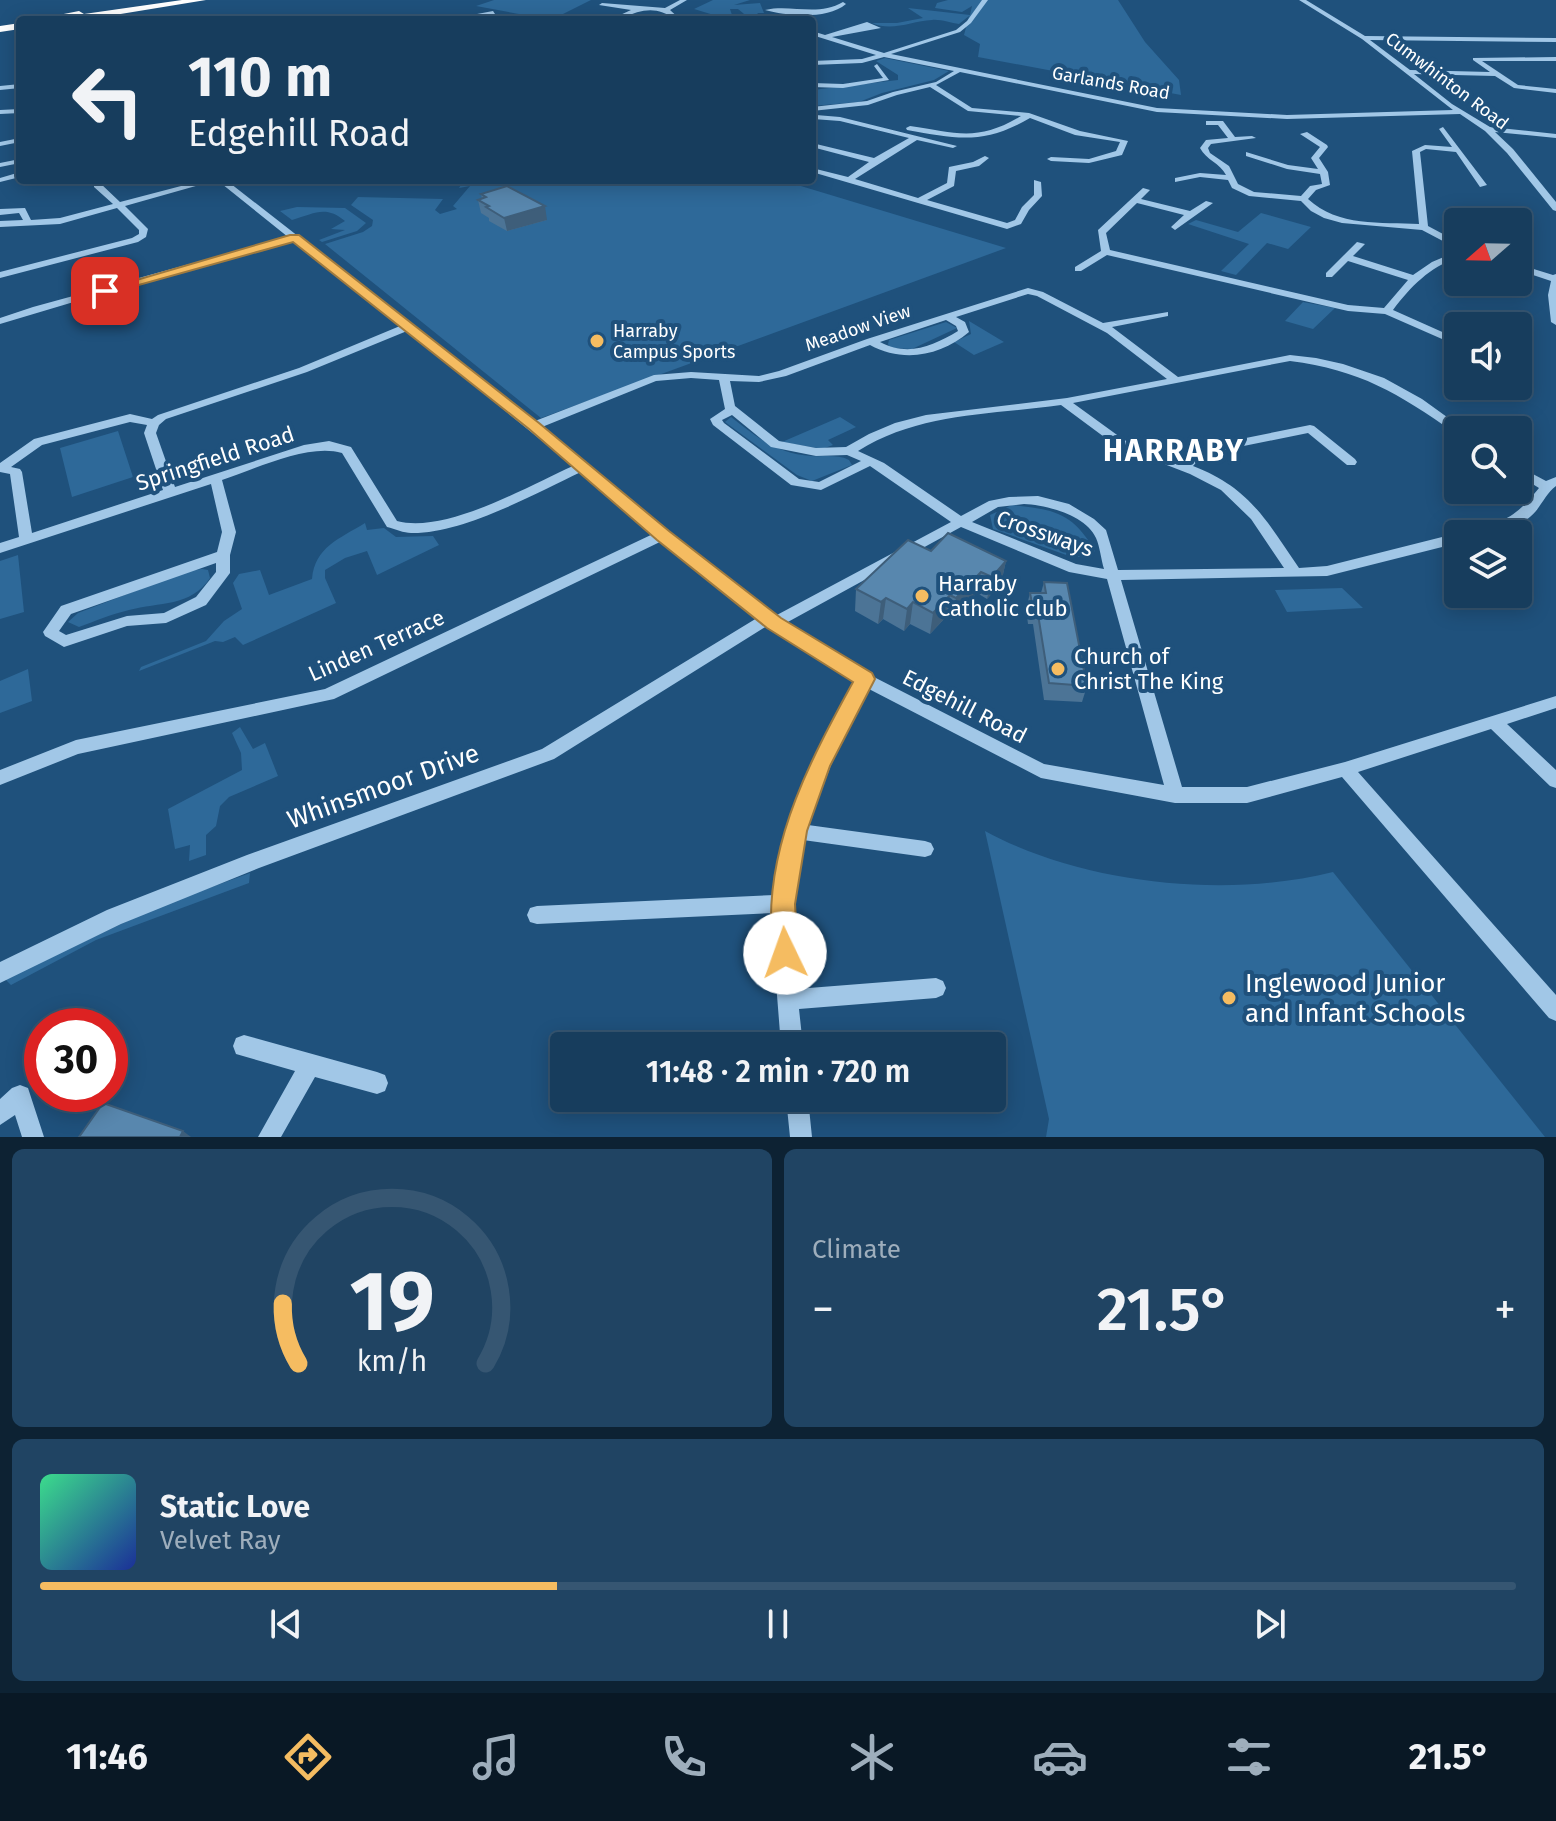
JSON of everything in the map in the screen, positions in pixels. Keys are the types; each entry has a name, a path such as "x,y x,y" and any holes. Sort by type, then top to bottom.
{"highway":[{"path":"65,16 174,0"},
{"path":"91,16 201,0"}],"street":[{"path":"602,5 667,10 684,0"},
{"path":"816,63 852,62 958,31 985,0"},
{"name":"Cumwhinton Road","path":"1302,0 1364,38 1460,112 1488,129 1556,208"},
{"path":"765,2 768,10 776,16"},
{"path":"834,3 851,4"},
{"path":"768,10 794,6 827,12 839,9 843,4"},
{"path":"625,16 637,9"},
{"path":"667,10 674,16"},
{"path":"477,16 493,13"},
{"path":"824,37 857,29"},
{"name":"Garlands Road","path":"816,34 880,54 1157,110 1287,117 1460,112"},
{"path":"1364,38 1556,40"},
{"path":"1543,40 1556,50"},
{"path":"1556,59 1475,59 1494,74 1524,90 1556,91"},
{"path":"1540,59 1556,69"},
{"path":"816,86 843,86 887,79 877,66"},
{"path":"816,109 861,105 931,85 961,69"},
{"path":"1409,72 1494,74"},
{"path":"931,85 970,110 1029,115 1078,133 1126,138 1119,153 1105,159 1051,159"},
{"path":"910,128 984,137 1006,130 1029,115"},
{"path":"816,116 840,119 953,146"},
{"path":"1209,123 1220,123 1233,140"},
{"path":"1443,129 1483,185"},
{"path":"1488,129 1556,136"},
{"path":"1303,199 1313,188 1326,185 1324,172 1315,158 1324,147 1304,134"},
{"path":"849,180 914,138"},
{"path":"1252,138 1209,142 1204,148 1207,154 1226,168 1235,186 1252,194 1303,199 1310,207 1328,216 1356,222 1424,227 1444,238"},
{"path":"816,146 875,161"},
{"path":"1424,227 1416,151 1425,147 1458,150"},
{"path":"1249,154 1287,167 1324,172"},
{"path":"918,201 951,184 952,169 976,164 985,158"},
{"path":"816,171 1007,226 1018,222 1038,196 1037,182"},
{"path":"1178,180 1200,175 1230,178"},
{"path":"0,224 60,221 198,184"},
{"name":"Edgehill Road","path":"226,184 534,426 663,535 771,620 864,679 1041,771 1175,795 1247,795 1345,769 1556,702"},
{"path":"0,275 139,237 144,229 97,185"},
{"path":"1106,252 1101,232 1146,190"},
{"path":"1133,200 1191,214"},
{"path":"1175,227 1209,203"},
{"path":"0,212 22,210 29,224"},
{"path":"0,321 54,303 195,268 295,238"},
{"path":"1329,275 1360,244"},
{"path":"1078,269 1106,252 1348,308 1387,311 1444,337"},
{"path":"1348,258 1412,278"},
{"path":"1387,311 1412,278 1444,259"},
{"path":"1532,271 1556,278 1553,295 1556,322"},
{"name":"Meadow View","path":"534,426 654,378 691,375 759,379 782,374 871,341 1028,291 1103,326 1174,379"},
{"path":"1103,326 1164,314"},
{"path":"871,341 889,352 907,355 918,352 964,332 961,324 949,318"},
{"path":"171,494 150,433 154,423 162,417 303,370 407,327"},
{"path":"724,379 732,410 775,444 816,452 849,451 885,430 943,415 1064,402 1290,358 1324,361 1364,372 1403,390 1444,419"},
{"path":"1064,402 1112,438 1139,452 1186,466 1228,488 1254,514 1295,573"},
{"path":"732,410 716,419 719,425 795,482 821,486 867,463"},
{"path":"1,467 38,442 130,418 154,423"},
{"path":"1186,466 1200,451 1310,429 1351,462"},
{"name":"Springfield Road","path":"0,548 304,449 329,445 347,450 392,524 401,530 423,530 457,521 583,466"},
{"name":"Crossways","path":"849,451 867,463 880,466 961,522 1074,569 1114,575 1327,571 1444,542"},
{"path":"1,467 16,472 26,539"},
{"path":"216,480 229,532 223,555 223,573 201,601 166,618 127,621 64,641 50,632 66,610 223,555"},
{"path":"1516,520 1528,512 1550,483"},
{"name":"Whinsmoor Drive","path":"0,973 114,917 241,866 548,754 771,620 994,504 1014,499 1039,498 1064,506 1085,516 1101,533 1175,795"},
{"name":"Linden Terrace","path":"0,778 76,747 328,695 663,535"},
{"path":"791,1032 783,904 796,831 819,766 864,679"},
{"path":"1493,721 1556,781"},
{"path":"1345,769 1556,1011"},
{"path":"796,831 925,849"},
{"path":"537,915 783,904"},
{"path":"788,1000 936,988"},
{"path":"244,1046 377,1083"},
{"path":"269,1137 310,1065"},
{"path":"0,1114 20,1096 33,1137"},
{"path":"798,1112 801,1137"}],"shaded area":[{"path":"494,0 591,0 559,16 530,16 476,6"},
{"path":"713,0 750,0 734,5 760,3 764,13 757,13 761,16 747,16 738,9 730,9 731,16 717,16 694,9"},
{"path":"948,0 1118,0 1145,42 1179,80 1181,95 978,57 980,44 964,35 969,16 959,24 935,20 894,26 872,23 897,23 923,18 908,8 970,15 972,6 962,12 935,8 937,3"},
{"path":"885,58 949,71 934,80 859,102 816,106 816,90 898,80 898,75 876,61"},
{"name":"Harraby Campus Sports","path":"462,184 794,184 1006,248 541,418 325,244 372,226 373,220 351,205 358,197 443,199 435,210 440,214 457,209 453,206 470,186 459,188"},
{"path":"297,207 345,208 366,223 357,231 322,242 319,240 345,230 331,229 345,221 326,212 292,220 280,211"},
{"path":"1261,213 1311,227 1288,249 1267,243 1236,275 1221,271 1249,244 1188,224 1196,220 1238,232"},
{"path":"1303,302 1335,308 1313,329 1285,321"},
{"path":"969,321 1004,342 974,355 954,342 971,334"},
{"path":"946,322 957,328 912,349 890,348 888,344 889,340"},
{"path":"731,417 759,438 788,452 840,457 849,460 852,465 812,481 797,475 725,422"},
{"path":"840,417 856,427 828,440 833,445 822,449 782,442"},
{"path":"118,431 133,477 72,497 60,448"},
{"path":"1012,505 1061,515 1079,528 1095,551 1089,557 1072,557 993,529 990,515"},
{"path":"365,523 367,530 384,528 396,537 433,536 439,545 377,575 367,551 345,558 325,570 325,578 336,603 243,645 235,637 223,642 215,641 139,671 141,667 206,641 224,621 242,609 233,583 239,574 260,570 269,595 312,579 323,551"},
{"path":"18,555 24,612 0,619 0,561"},
{"path":"208,570 210,578 184,599 123,612 79,627 68,622 78,613 187,571"},
{"path":"1342,588 1363,608 1287,612 1275,590"},
{"path":"28,669 32,701 0,713 0,681"},
{"path":"240,727 253,749 265,743 278,776 229,797 220,806 216,826 206,835 206,855 189,861 190,845 175,849 168,809 242,770 241,753 232,733"},
{"name":"Inglewood Junior and Infant Schools","path":"985,831 1065,864 1155,882 1247,884 1333,872 1545,1137 1046,1137 1049,1119"},
{"path":"250,873 249,883 96,940 11,985 5,979 157,907"}],"building":[{"path":"507,186 545,206 504,218 478,200 486,197 481,194"},
{"path":"948,533 1006,561 992,577 981,572 956,598 950,595 933,613 913,602 907,609 886,598 881,602 856,589 908,540 931,551"},
{"name":"Church of Christ The King","path":"1044,582 1067,583 1087,686 1049,683 1037,608 1033,608 1030,593 1046,593"},
{"path":"97,1112 128,1112 183,1131 180,1137 79,1137"}],"place":[{"name":"Harraby Campus Sports","path":"597,341"},
{"name":"Harraby Catholic club","path":"922,596"},
{"name":"Church of Christ The King","path":"1058,669"},
{"name":"Inglewood Junior and Infant Schools","path":"1229,998"}],"district":[{"name":"HARRABY","path":"1174,451"}],"route":[{"path":"105,291 295,238 534,426 663,535 774,623 864,679 819,766 796,831 783,904 785,953"}]}
